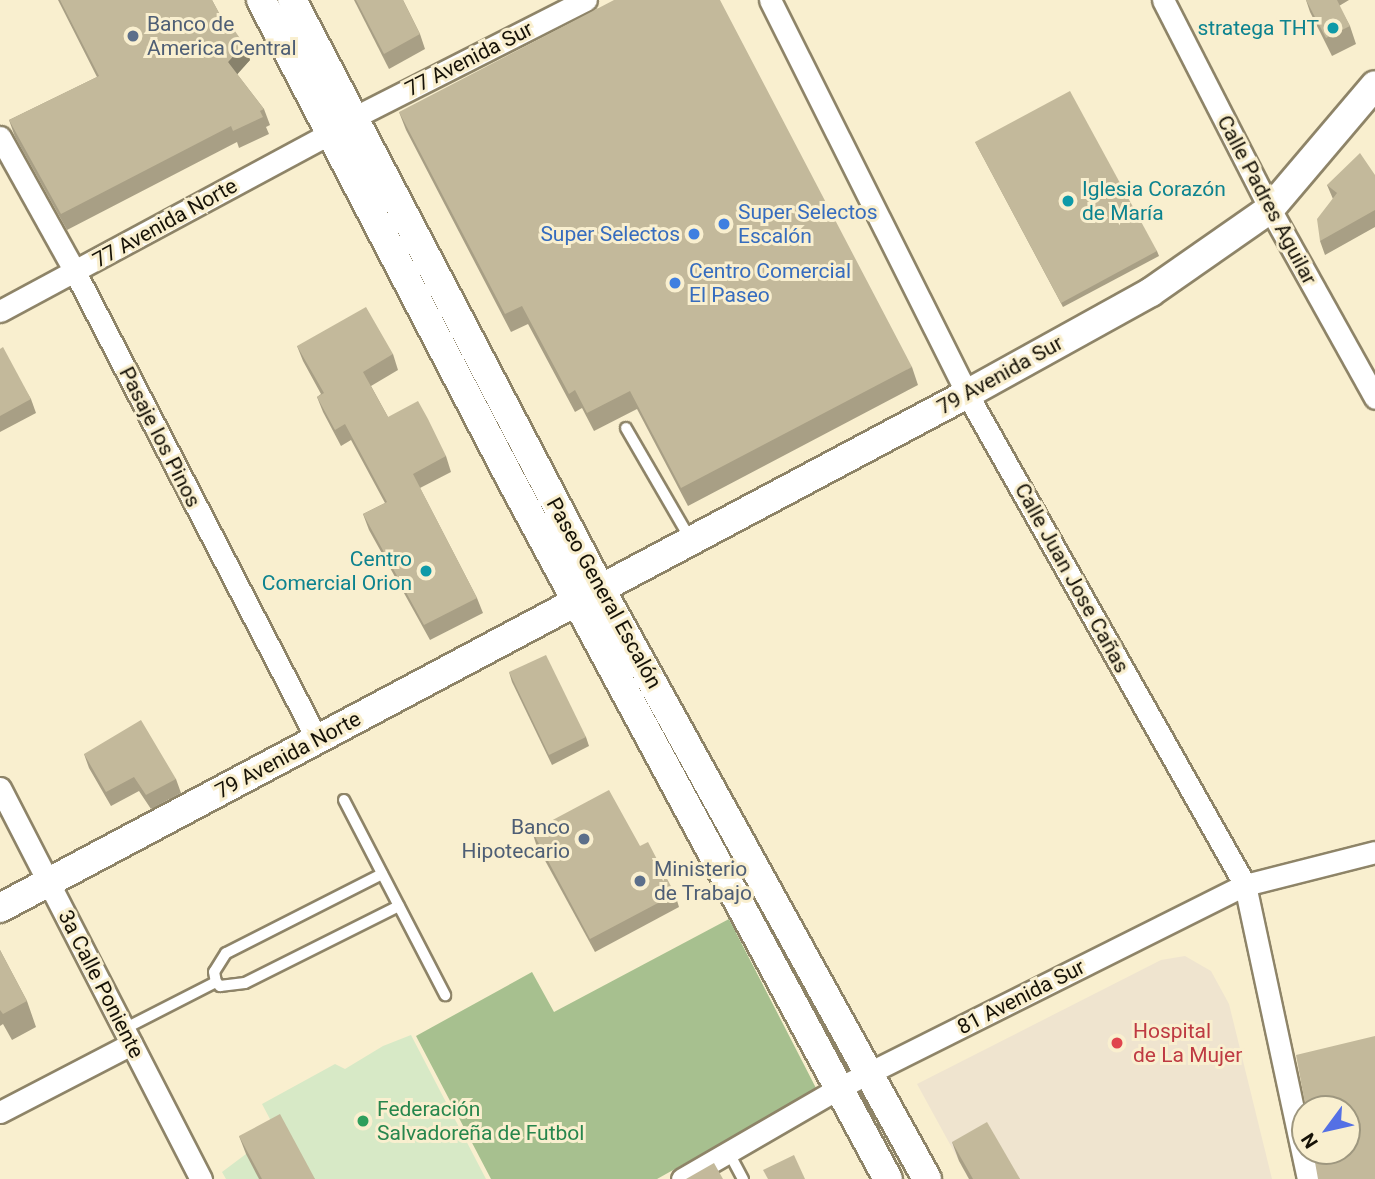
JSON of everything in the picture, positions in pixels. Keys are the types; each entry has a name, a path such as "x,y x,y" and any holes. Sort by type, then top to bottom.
{"main road":[{"name":"Paseo General Escalón","path":"261,0 341,126 588,595 888,1179"},
{"name":"Paseo General Escalón","path":"292,0 341,126"},
{"name":"79 Avenida Sur","path":"588,595 967,394 1151,292 1270,209 1375,85"},
{"name":"Paseo General Escalón","path":"588,595 870,1073 927,1179"},
{"name":"79 Avenida Norte","path":"0,908 588,595"}],"street":[{"name":"77 Avenida Sur","path":"341,126 586,0"},
{"name":"Calle Juan Jose Cañas","path":"769,0 967,394 1245,885 1308,1179"},
{"name":"Calle Padres Aguilar","path":"1163,0 1270,209 1375,398"},
{"name":"77 Avenida Norte","path":"0,311 341,126"},
{"name":"Pasaje los Pinos","path":"0,136 75,272 317,739"},
{"name":"3a Calle Poniente","path":"0,789 201,1179"},
{"name":"81 Avenida Sur","path":"682,1179 841,1087 1245,885 1375,852"},
{"path":"0,1112 128,1036"}],"lane":[{"path":"625,428 691,540"},
{"path":"344,800 445,995"},
{"path":"382,874 226,953 214,972 216,982 220,986 245,984 399,906"},
{"path":"128,1036 216,982"},
{"path":"728,1151 743,1179"}],"shaded area":[{"name":"Hospital de La Mujer","path":"1185,956 1211,971 1229,1004 1272,1179 969,1179 917,1084 1161,960"}],"green space":[{"path":"729,919 817,1090 657,1179 491,1179 416,1036 532,972 554,1012"},
{"name":"Federación Salvadoreña de Futbol","path":"411,1035 486,1179 226,1179 222,1172 246,1154 280,1138 262,1104 335,1064 345,1069 383,1046"}],"building":[{"path":"60,0 212,0 226,26 230,24 244,44 228,62 264,109 260,111 263,117 233,131 231,126 61,214 9,120 99,76"},
{"path":"356,0 403,0 420,34 384,54"},
{"name":"Centro Comercial El Paseo","path":"614,0 720,0 912,367 681,488 630,391 587,413 575,390 569,394 522,306 505,314 399,112"},
{"path":"1306,0 1337,0 1350,26 1326,38"},
{"name":"Iglesia Corazón de María","path":"1070,91 1157,251 1061,303 975,142"},
{"path":"1360,153 1375,175 1375,210 1320,241 1317,219 1337,193 1327,185"},
{"path":"366,307 393,354 363,372 388,417 418,401 428,419 446,456 413,474 477,598 424,625 363,514 387,502 345,424 335,430 317,397 324,393 297,346"},
{"path":"3,347 31,399 0,416 0,349"},
{"path":"546,655 586,737 549,755 509,672"},
{"path":"141,720 176,779 146,795 134,777 106,792 84,754"},
{"path":"609,790 640,846 648,842 675,894 590,939 532,831"},
{"path":"0,950 27,1001 3,1014 0,1010"},
{"path":"1375,1036 1375,1179 1318,1179 1316,1165 1361,1165 1361,1095 1303,1095 1296,1055"},
{"path":"280,1114 315,1179 262,1179 239,1136"},
{"path":"987,1122 1020,1179 973,1179 952,1142"},
{"path":"794,1155 805,1179 768,1179 763,1170"},
{"path":"714,1163 723,1179 686,1179"}],"place":[{"name":"stratega THT","path":"1333,28"},
{"name":"Banco de America Central","path":"133,36"},
{"name":"Iglesia Corazón de María","path":"1068,201"},
{"name":"Super Selectos Escalón","path":"724,224"},
{"name":"Super Selectos","path":"694,234"},
{"name":"Centro Comercial El Paseo","path":"675,283"},
{"name":"Centro Comercial Orion","path":"426,571"},
{"name":"Banco Hipotecario","path":"584,839"},
{"name":"Ministerio de Trabajo","path":"640,881"},
{"name":"Hospital de La Mujer","path":"1117,1043"},
{"name":"Federación Salvadoreña de Futbol","path":"363,1121"}]}
